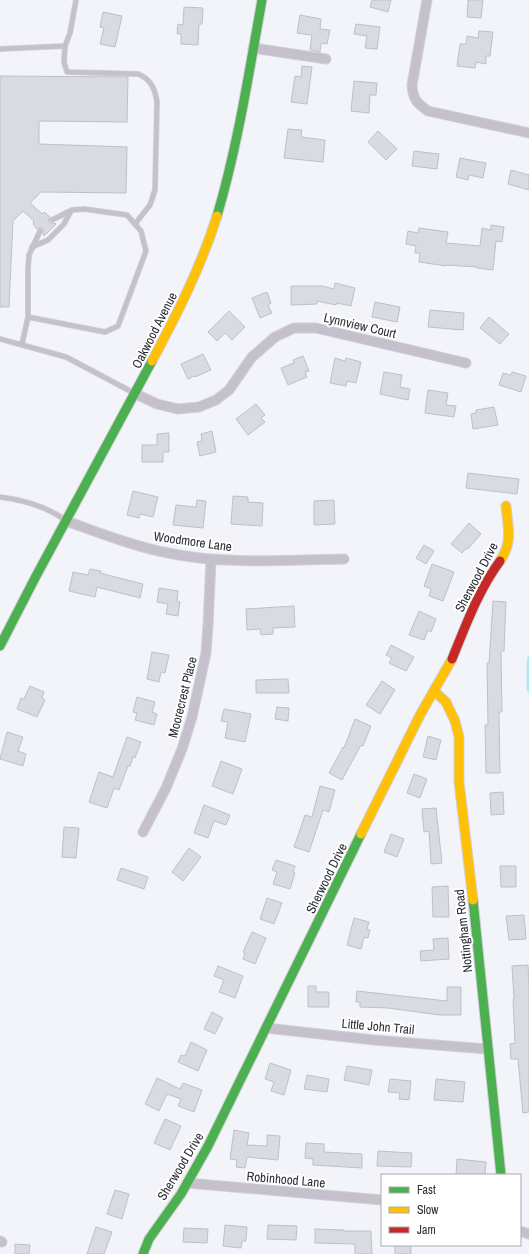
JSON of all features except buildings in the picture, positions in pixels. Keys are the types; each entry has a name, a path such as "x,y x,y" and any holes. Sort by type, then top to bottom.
{"street":[{"name":"Oakwood Avenue","path":"0,646 136,394 184,301 201,260 222,202 235,147 262,0"},
{"path":"427,0 412,85 412,94 417,104 428,111 529,133"},
{"path":"254,48 326,59"},
{"name":"Lynnview Court","path":"136,394 157,404 178,409 199,407 216,400 229,390 252,357 275,337 294,328 316,328 466,363"},
{"name":"Sherwood Drive","path":"143,1254 144,1249 152,1235 181,1194 208,1146 420,715 452,658 480,593 489,576 504,555 509,542 506,506"},
{"name":"Woodmore Lane","path":"66,522 129,543 167,553 211,560 344,559"},
{"name":"Moorecrest Place","path":"143,832 169,781 182,749 192,716 206,653 211,560"},
{"name":"Nottingham Road","path":"434,691 446,702 455,721 458,737 459,782 473,900 501,1174"},
{"name":"Little John Trail","path":"266,1028 374,1040 487,1049"},
{"name":"Robinhood Lane","path":"187,1182 381,1200"}],"lane":[{"path":"76,0 70,33 65,46 64,62 68,72 138,74 145,77 155,90 157,109 155,190 150,205 135,224"},
{"path":"0,49 65,46"},
{"path":"28,317 104,332 118,326 146,251 141,231 127,215 84,209 72,210 52,220"},
{"path":"32,247 48,240 64,224 72,210"},
{"path":"22,344 28,317 29,255 40,231"},
{"path":"0,339 66,357 136,394"},
{"path":"0,497 20,500 39,506 56,514 66,522"}],"waterway":[{"path":"529,657 529,691"}],"traffic: fast":[{"path":"217,216 237,135 262,0"},
{"path":"0,646 152,361"},
{"path":"143,1254 149,1239 181,1194 208,1146 361,834"},
{"path":"473,900 501,1174"}],"traffic: slow":[{"path":"152,361 196,272 217,216"},
{"path":"500,561 507,547 509,535 506,506"},
{"path":"361,834 420,715 452,659"},
{"path":"434,691 446,702 455,721 459,737 459,782 473,900"}],"traffic: jam":[{"path":"452,659 479,596 492,572 500,561"}]}
